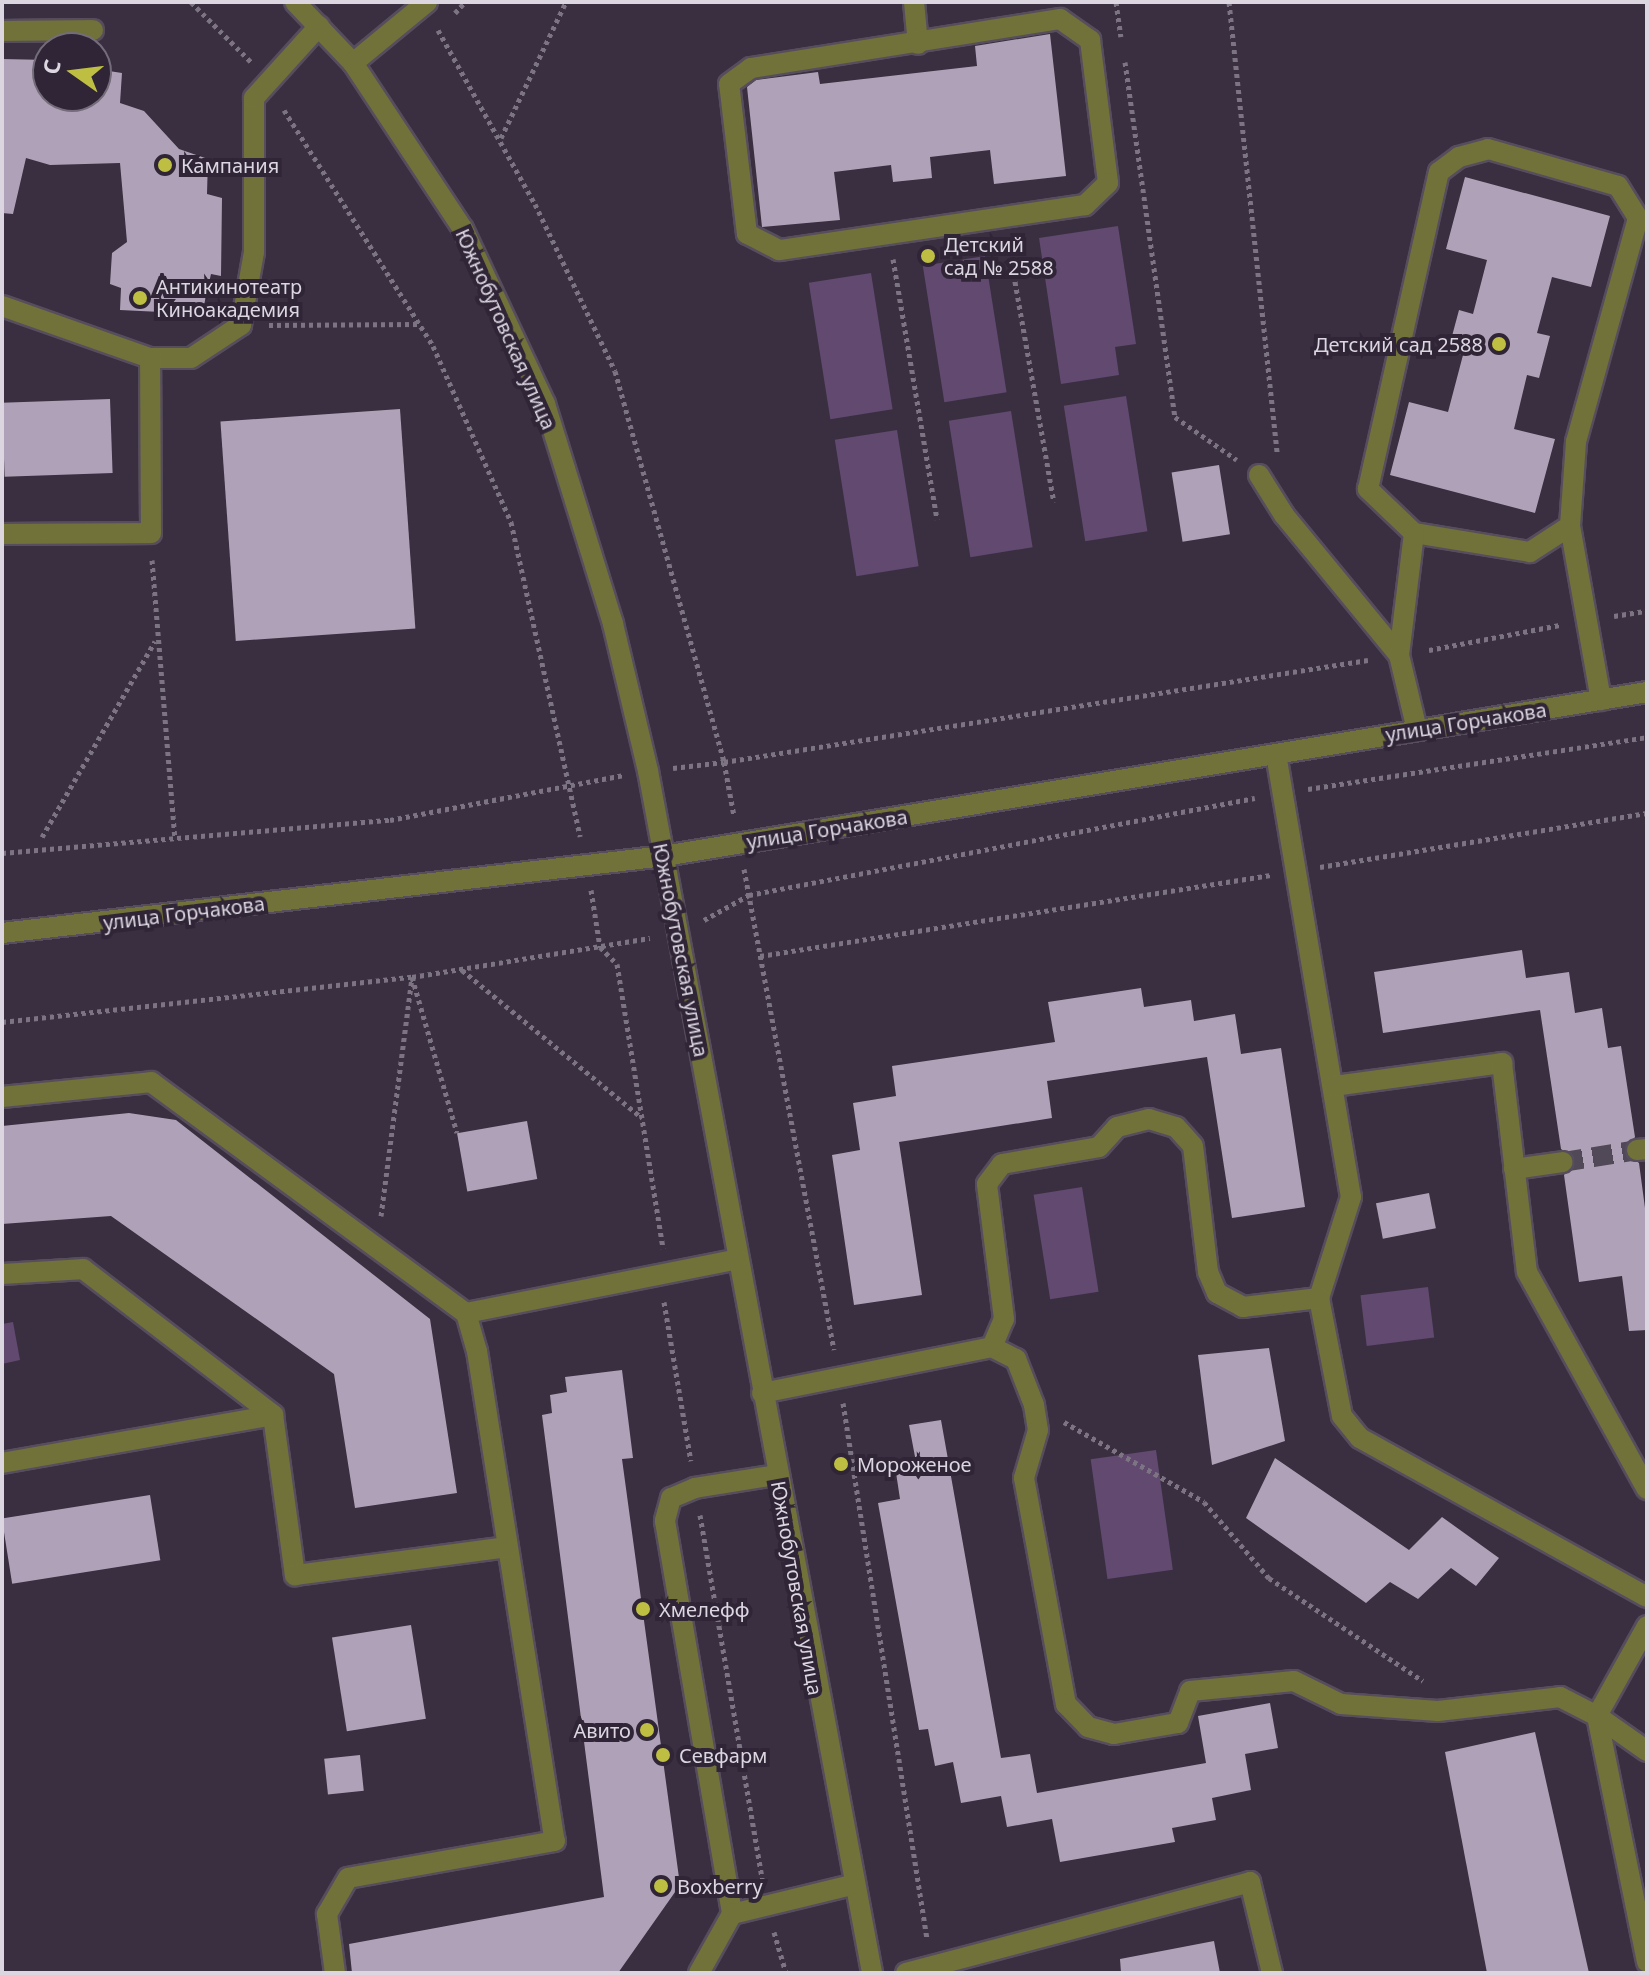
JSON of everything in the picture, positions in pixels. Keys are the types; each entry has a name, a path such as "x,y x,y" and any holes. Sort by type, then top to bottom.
{"street":[{"name":"Южнобутовская улица","path":"295,2 353,63 463,229 545,404 613,624 679,933 852,1885 872,1973"},
{"path":"914,2 918,44"},
{"path":"353,63 424,5"},
{"path":"1060,19 1090,40 1108,183 1085,205 1003,217 779,250 747,234 729,84 751,68 918,44 1060,19"},
{"path":"2,306 150,358 191,358 241,325 254,252 254,98 319,26"},
{"path":"2,31 93,30"},
{"path":"1570,526 1530,552 1414,533 1368,489 1439,172 1459,157 1488,149 1618,186 1638,218 1576,442 1570,526 1601,700"},
{"path":"2,534 151,533 150,358"},
{"path":"1259,475 1284,515 1399,655"},
{"path":"1414,533 1399,655 1417,730"},
{"name":"улица Горчакова","path":"2,933 664,856 1647,692"},
{"path":"1276,754 1351,1197 1319,1298 1342,1416 1360,1438 1647,1597"},
{"path":"1334,1086 1502,1063 1527,1272 1647,1489"},
{"path":"2,1097 151,1082 466,1313 555,1841 348,1878 327,1914 335,1973"},
{"path":"992,1347 1004,1319 987,1184 1002,1164 1099,1147 1117,1127 1149,1119 1176,1127 1193,1146 1208,1272 1217,1293 1243,1307 1319,1298"},
{"path":"1514,1169 1563,1162"},
{"path":"466,1313 738,1259"},
{"path":"2,1274 83,1269 273,1415 295,1575 507,1547"},
{"path":"762,1393 992,1347 1016,1359 1034,1405 1038,1430 1024,1478 1066,1704 1088,1727 1114,1734 1178,1723 1190,1691 1294,1681 1341,1704 1463,1708 1560,1697 1597,1716 1647,1751"},
{"path":"2,1463 273,1415"},
{"path":"699,1973 732,1914 665,1521 671,1498 695,1488 776,1475"},
{"path":"1647,1626 1597,1716 1647,1962"},
{"path":"906,1973 1250,1882 1272,1973"},
{"path":"732,1914 852,1885"}],"path":[{"path":"191,2 270,81 293,128 358,220 420,324 511,522 587,865 600,947 617,964 663,1243 659,1274 766,1906 786,1973"},
{"path":"500,139 566,2"},
{"path":"1116,2 1175,417 1259,475 1278,464 1229,2"},
{"path":"424,5 454,50 615,371 724,762 1399,655 1647,611"},
{"path":"1003,217 1054,502"},
{"path":"888,234 937,519"},
{"path":"241,325 420,324"},
{"path":"151,533 155,640 175,838"},
{"path":"42,837 155,640"},
{"path":"2,1022 412,977 600,947 679,933 749,895 1282,793 1647,737"},
{"path":"2,853 390,820 567,785"},
{"path":"760,956 1647,813"},
{"path":"461,969 642,1118"},
{"path":"412,977 457,1133"},
{"path":"376,1247 412,977"},
{"path":"1034,1405 1204,1502 1269,1578 1463,1708"}],"shaded area":[{"path":"1118,226 1136,344 1115,347 1119,375 1061,384 1039,238"},
{"path":"985,256 1007,392 944,402 923,266"},
{"path":"871,273 893,409 830,419 809,283"},
{"path":"1126,396 1147,531 1085,541 1064,406"},
{"path":"1011,411 1033,547 970,557 949,421"},
{"path":"897,430 919,566 856,576 835,440"},
{"path":"1082,1187 1099,1292 1050,1299 1034,1195"},
{"path":"1428,1287 1434,1338 1367,1346 1361,1295"},
{"path":"13,1322 20,1360 2,1364 2,1324"},
{"path":"1156,1450 1173,1570 1107,1579 1091,1459"}],"building":[{"path":"1050,34 1066,176 994,184 990,150 930,157 932,178 893,182 891,165 834,172 840,220 762,227 747,87 756,80 818,72 820,84 977,66 975,46"},
{"path":"2,59 32,60 32,112 112,112 112,71 122,73 120,103 144,111 179,149 208,159 207,194 222,198 221,276 211,274 202,314 120,310 121,288 110,284 112,253 127,242 120,163 50,165 26,158 13,214 2,213"},
{"name":"Детский сад 2588","path":"1465,177 1610,216 1591,287 1552,277 1537,333 1550,336 1539,378 1527,375 1514,429 1555,439 1535,513 1390,475 1409,402 1448,412 1463,355 1448,351 1459,310 1473,314 1487,260 1446,249"},
{"path":"110,399 113,473 5,477 2,403"},
{"path":"400,409 415,628 236,641 220,422"},
{"path":"1219,465 1230,534 1183,542 1172,473"},
{"path":"1522,950 1526,978 1569,972 1575,1013 1602,1008 1608,1048 1621,1046 1635,1137 1624,1152 1639,1163 1647,1223 1647,1330 1629,1331 1622,1276 1579,1282 1564,1175 1576,1159 1561,1149 1540,1010 1383,1033 1374,972"},
{"path":"1141,988 1144,1007 1191,1000 1194,1021 1235,1014 1241,1054 1281,1048 1305,1207 1232,1218 1207,1057 1047,1081 1052,1118 899,1142 922,1295 854,1305 832,1155 860,1150 853,1103 896,1096 892,1066 1055,1042 1048,1002"},
{"path":"129,1113 176,1120 430,1319 457,1493 355,1508 334,1374 111,1216 2,1224 2,1126"},
{"path":"527,1121 537,1179 467,1191 457,1133"},
{"path":"1429,1193 1436,1228 1383,1239 1376,1203"},
{"path":"1269,1348 1285,1441 1212,1465 1198,1355"},
{"path":"622,1370 633,1458 622,1459 680,1885 618,1973 352,1973 349,1944 604,1897 542,1415 552,1413 550,1395 567,1392 565,1377"},
{"path":"941,1420 1001,1758 1030,1754 1037,1793 1206,1763 1198,1716 1270,1703 1278,1748 1245,1754 1251,1790 1212,1798 1216,1820 1172,1828 1175,1842 1060,1862 1052,1819 1007,1827 1001,1796 961,1803 953,1762 935,1766 928,1729 919,1730 878,1503 900,1499 895,1466 916,1462 909,1425"},
{"path":"1275,1458 1409,1550 1442,1517 1499,1558 1476,1586 1451,1568 1418,1599 1390,1582 1366,1603 1246,1518"},
{"path":"150,1495 160,1560 12,1584 2,1518"},
{"path":"411,1625 426,1719 347,1731 332,1638"},
{"path":"1535,1732 1589,1973 1487,1973 1445,1752"},
{"path":"360,1755 364,1791 328,1795 324,1759"},
{"path":"1214,1941 1220,1973 1121,1973 1120,1959"}],"tunnel":[{"path":"1563,1162 1637,1150"}],"place":[{"name":"Кампания","path":"165,165"},
{"name":"Детский сад № 2588","path":"928,256"},
{"name":"Антикинотеатр Киноакадемия","path":"140,298"},
{"name":"Детский сад 2588","path":"1499,344"},
{"name":"Мороженое","path":"841,1464"},
{"name":"Хмелефф","path":"643,1609"},
{"name":"Авито","path":"647,1730"},
{"name":"Севфарм","path":"663,1755"},
{"name":"Boxberry","path":"661,1886"}]}
